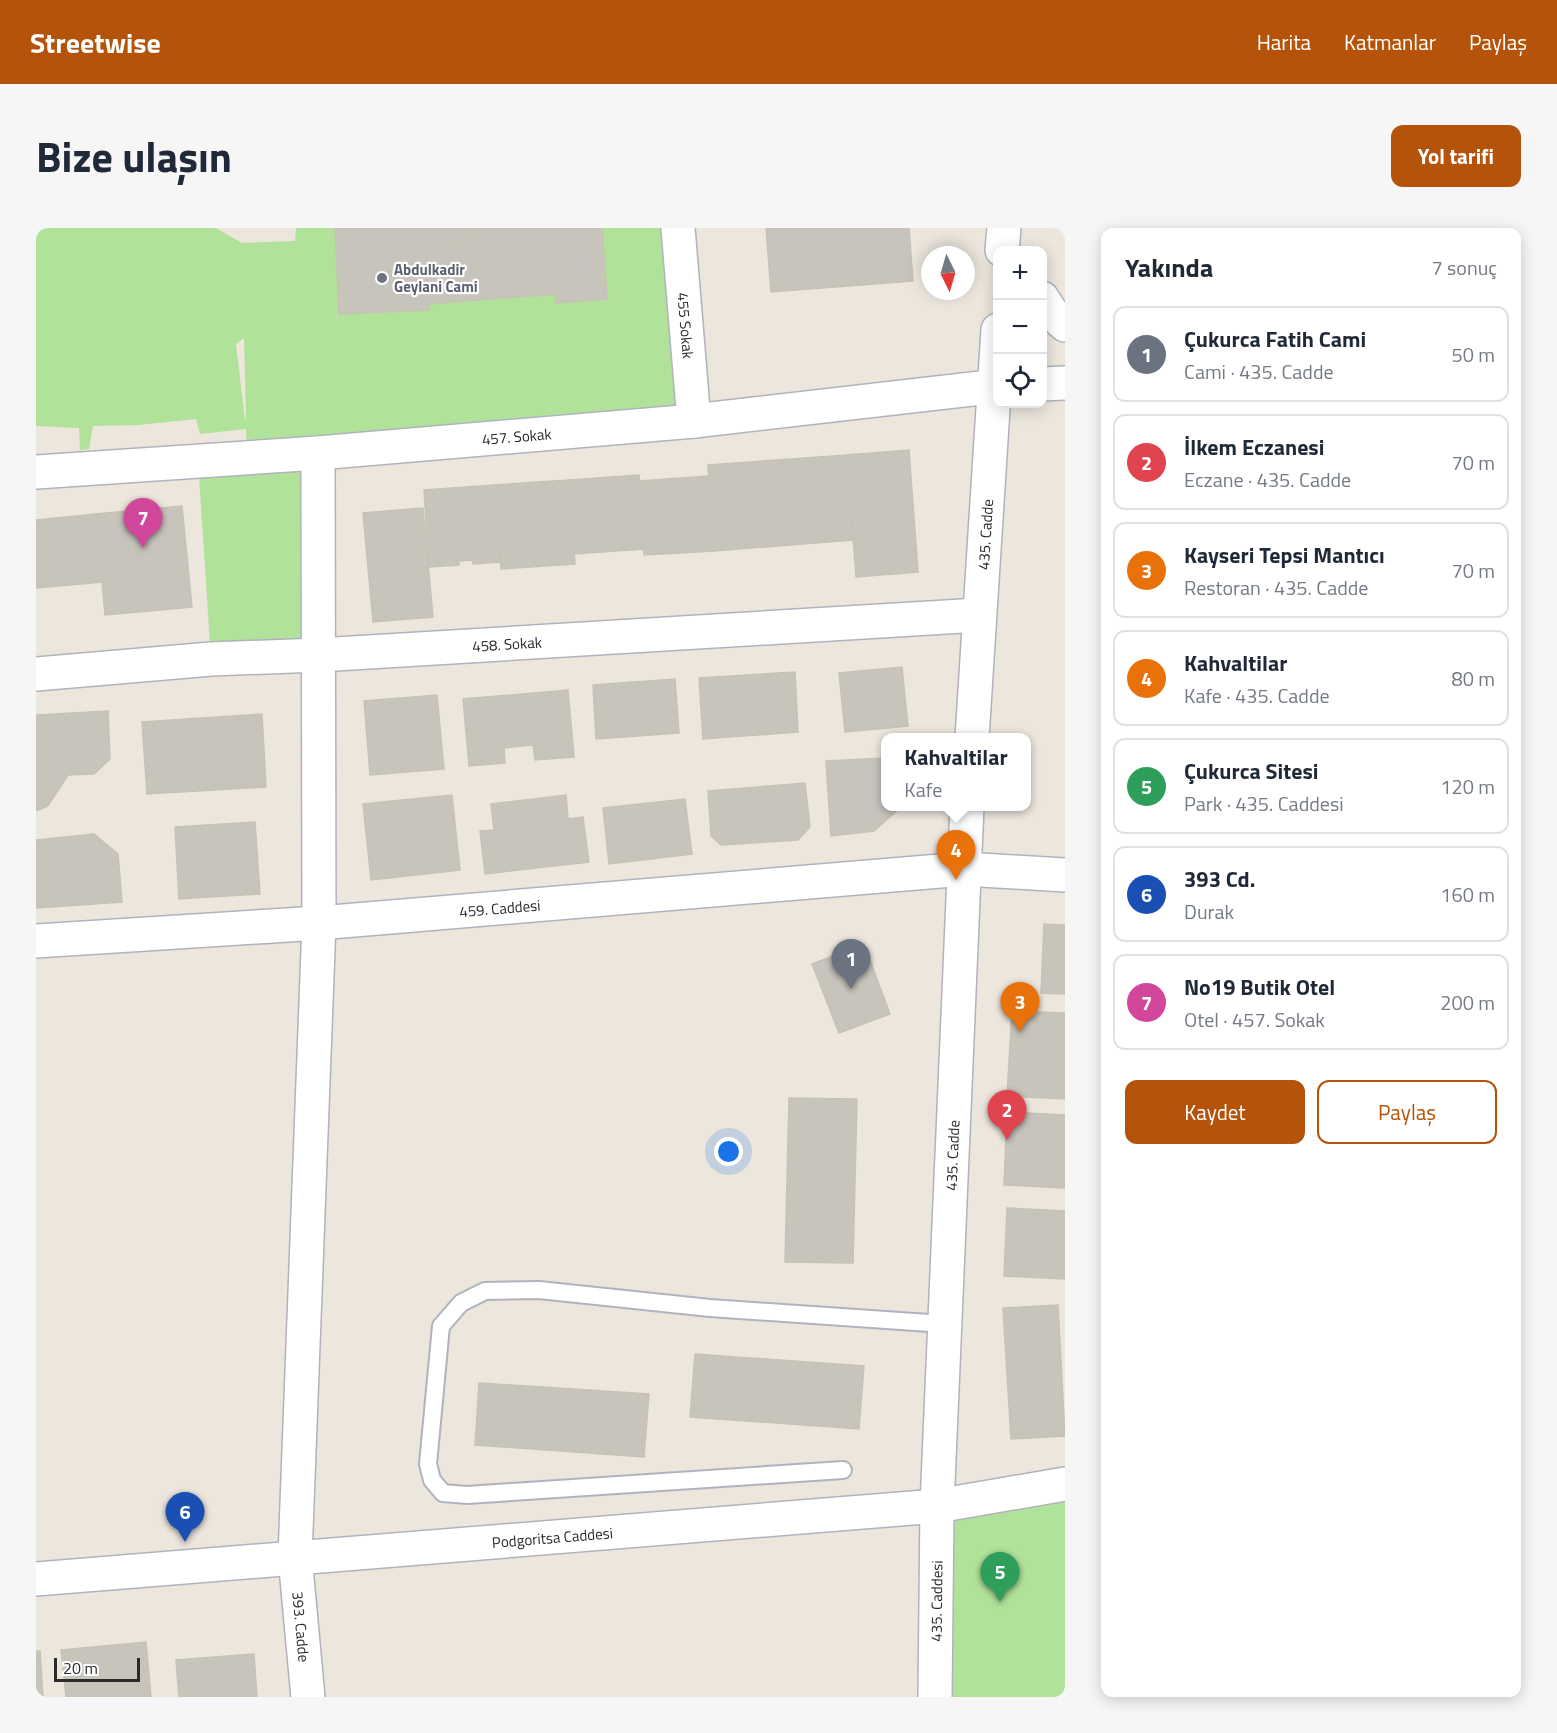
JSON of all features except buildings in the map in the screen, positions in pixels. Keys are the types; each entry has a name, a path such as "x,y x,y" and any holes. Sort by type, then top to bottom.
{"street":[{"name":"455 Sokak","path":"678,228 694,421"},
{"path":"1002,246 1004,228"},
{"path":"1011,228 1018,246"},
{"path":"1043,300 1051,312 1065,325"},
{"path":"1047,384 1065,383"},
{"name":"457. Sokak","path":"36,472 318,453 694,421 993,386"},
{"name":"435. Cadde","path":"972,733 994,408"},
{"name":"393. Cadde","path":"308,1697 295,1557 319,923 318,453"},
{"name":"458. Sokak","path":"36,674 211,659 319,655 979,615"},
{"name":"435. Cadde","path":"937,1506 967,811"},
{"name":"459. Caddesi","path":"36,941 319,923 964,869 1065,875"},
{"name":"Podgoritsa Caddesi","path":"36,1579 937,1506 1065,1484"},
{"name":"435. Caddesi","path":"935,1697 937,1506"}],"lane":[{"path":"843,1470 467,1495 443,1492 432,1480 428,1464 441,1326 461,1302 485,1291 539,1290 710,1308 944,1324"}],"green space":[{"path":"36,228 216,228 242,243 295,241 296,228 678,228 694,421 318,453 319,655 211,659 198,462 247,458 246,429 200,434 196,419 139,425 93,426 89,449 80,450 79,428 36,426","holes":["244,338 246,420 236,344"]},
{"path":"1065,1484 1065,1697 935,1697 937,1506"}],"place":[{"name":"Abdulkadir Geylani Cami","path":"382,278"},
{"name":"No19 Butik Otel","path":"143,548"},
{"name":"Kahvaltilar","path":"956,880"},
{"name":"Çukurca Fatih Cami","path":"851,989"},
{"name":"Kayseri Tepsi Mantıcı","path":"1020,1032"},
{"name":"İlkem Eczanesi","path":"1007,1140"},
{"name":"393 Cd.","path":"185,1542"},
{"name":"Çukurca Sitesi","path":"1000,1602"}]}
